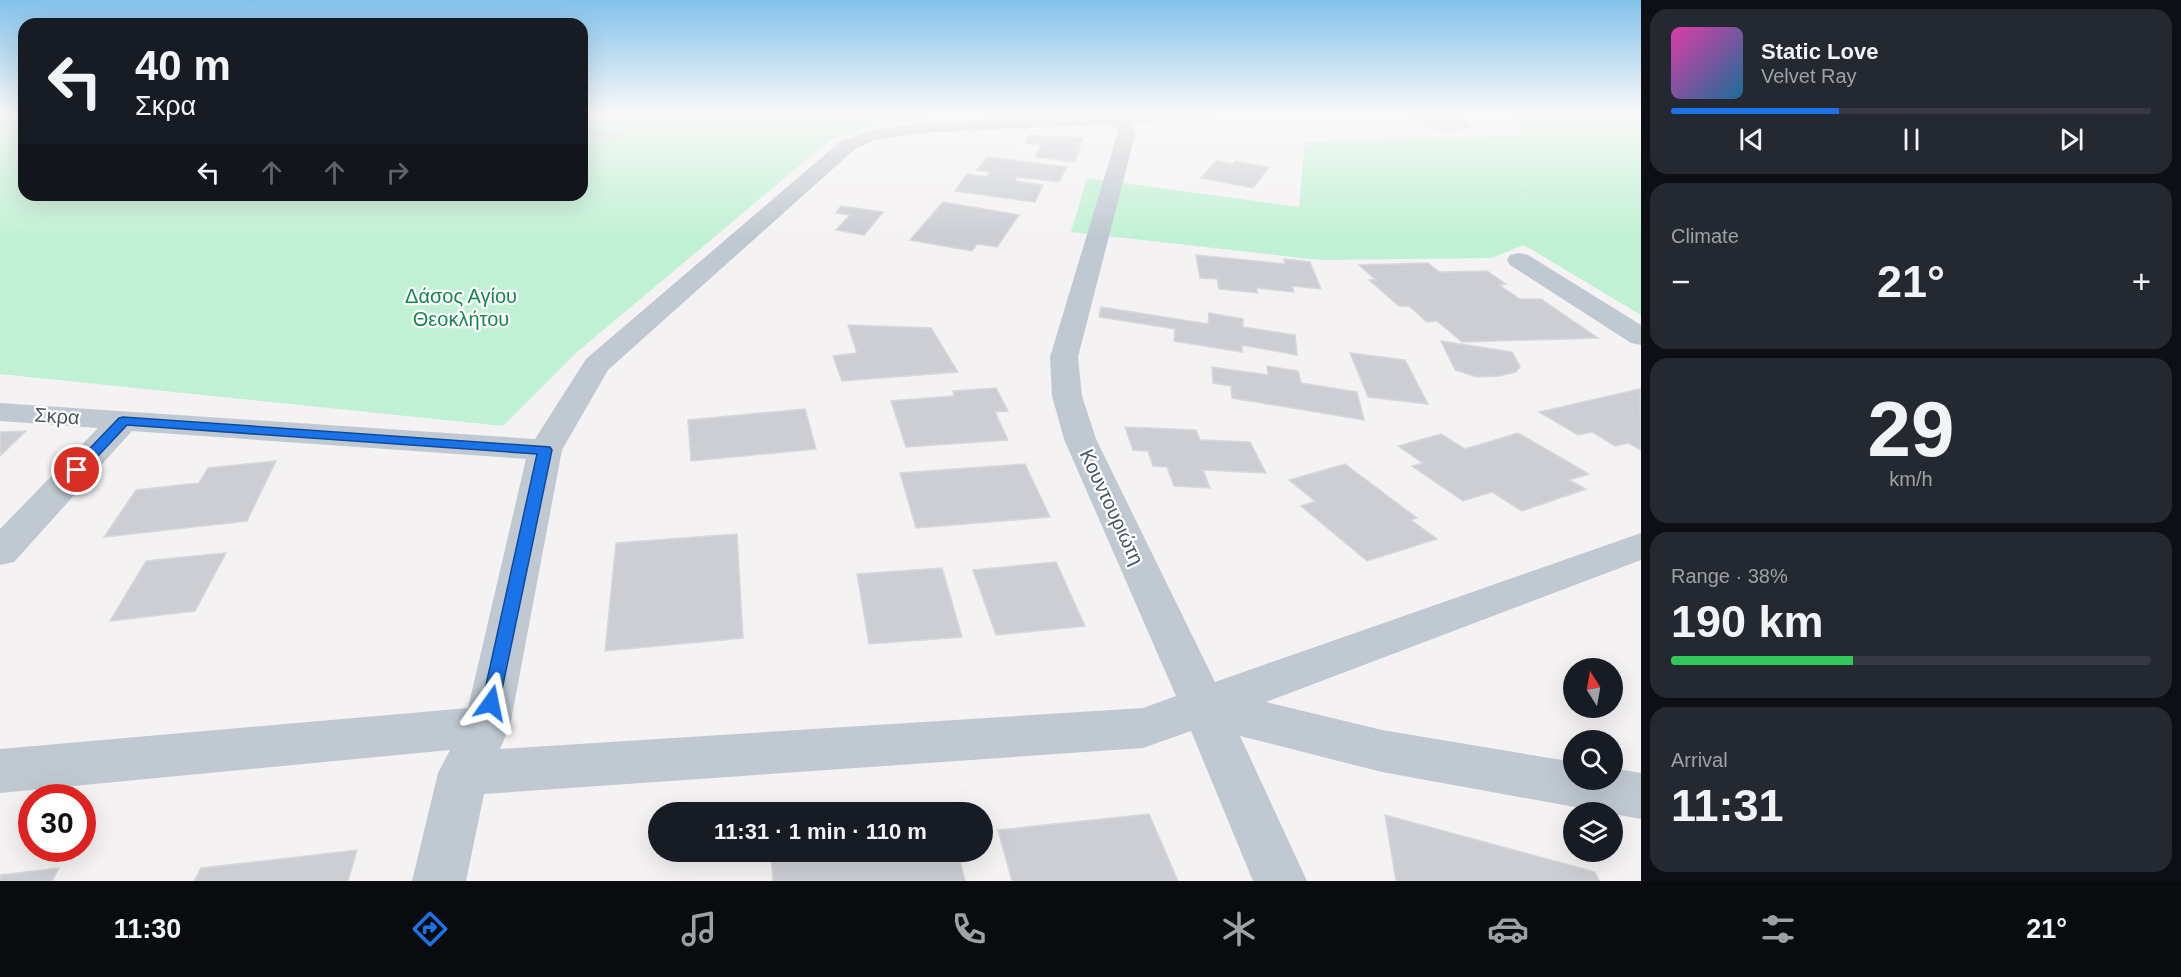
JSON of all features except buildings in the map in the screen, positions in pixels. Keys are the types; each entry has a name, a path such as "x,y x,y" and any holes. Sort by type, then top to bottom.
{"street":[{"path":"439,881 463,773 487,726 545,450 596,364 836,155"},
{"name":"Κουντουριώτη","path":"1119,155 1064,357 1067,396 1080,439 1204,707 1280,881"},
{"path":"1519,260 1641,337"},
{"name":"Σκρα","path":"0,412 545,450"},
{"path":"0,552 123,421"},
{"path":"463,773 1143,728 1641,546"},
{"path":"1204,707 1382,751 1641,796"},
{"path":"0,771 487,726"}],"green space":[{"name":"Δάσος Αγίου Θεοκλήτου","path":"0,155 18,155 18,201 588,201 588,155 812,155 576,353 503,426 0,374"},
{"path":"1304,155 1641,155 1641,315 1524,245 1491,258 1320,260 1071,232 1087,178 1299,207"}],"route":[{"path":"77,470 123,421 545,450 491,703"}]}
